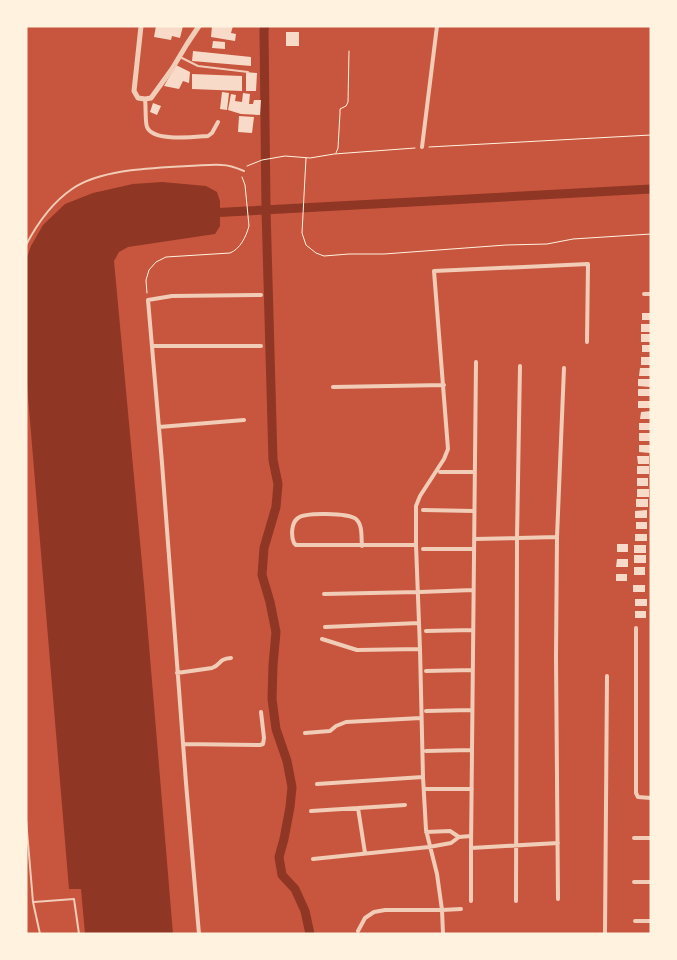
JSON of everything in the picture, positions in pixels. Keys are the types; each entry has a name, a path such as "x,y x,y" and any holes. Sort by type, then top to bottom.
{"street":[{"path":"141,26 134,91 138,98 145,99 151,98 199,26"},
{"path":"422,147 437,26"},
{"path":"145,99 146,127 151,133 159,136 208,136 212,133 218,122"},
{"path":"444,934 437,874 426,832 416,546 416,506 418,500 448,450 434,271 588,264 587,342"},
{"path":"644,294 651,294"},
{"path":"199,934 148,300 172,296 261,295"},
{"path":"152,346 261,346"},
{"path":"472,901 472,670 476,362"},
{"path":"516,901 517,538 520,366"},
{"path":"558,899 557,537 564,368"},
{"path":"334,387 444,385"},
{"path":"158,427 244,420"},
{"path":"440,472 474,472"},
{"path":"423,510 474,511"},
{"path":"362,546 360,526 356,519 350,517 319,514 304,515 298,517 293,526 294,544 362,546 416,546"},
{"path":"474,539 557,537"},
{"path":"423,549 474,549"},
{"path":"324,594 473,590"},
{"path":"325,626 419,622"},
{"path":"636,628 636,793 638,797 651,798"},
{"path":"426,631 473,630"},
{"path":"322,639 357,650 420,649"},
{"path":"177,673 212,668 224,659 231,658"},
{"path":"426,671 472,670"},
{"path":"605,934 607,676"},
{"path":"426,711 472,710"},
{"path":"183,744 263,744 261,712"},
{"path":"305,733 330,731 346,722 421,718"},
{"path":"426,751 472,750"},
{"path":"317,784 423,777"},
{"path":"426,789 472,789"},
{"path":"311,811 405,805"},
{"path":"358,808 365,853"},
{"path":"426,832 450,831 459,836 471,836"},
{"path":"313,860 429,847 451,843 459,836"},
{"path":"634,838 651,838"},
{"path":"471,848 558,843"},
{"path":"634,882 651,882"},
{"path":"358,931 365,918 374,912 385,910 461,909"},
{"path":"634,920 651,921"}],"lane":[{"path":"179,57 198,66 248,72"},
{"path":"26,245 58,201 87,181 126,171 175,167 222,165 244,171"},
{"path":"26,819 33,902 40,934"},
{"path":"33,902 74,899 80,934"}],"path":[{"path":"336,154 340,110 348,102 349,51"},
{"path":"262,160 285,156 310,158 422,147 651,135"},
{"path":"306,158 302,233 306,245 316,253 324,256 547,244 573,239 651,234"},
{"path":"148,300 146,280 149,270 156,262 166,257 236,251 249,226 245,185"}],"shaded area":[{"path":"162,182 206,186 217,192 220,201 220,226 215,234 128,247 119,252 114,261 144,585 173,934 85,934 81,889 69,889 26,373 26,260 31,246 43,225 65,204 93,193 133,184"}],"building":[{"path":"156,26 183,26 180,38 172,36 171,40 154,37"},
{"path":"212,26 233,26 231,33 236,34 235,41 211,37"},
{"path":"286,32 299,32 299,46 286,46"},
{"path":"213,41 225,42 225,49 212,48"},
{"path":"193,51 251,57 251,66 192,61"},
{"path":"176,65 190,72 189,83 183,81 179,89 164,86"},
{"path":"246,72 257,73 256,91 246,91"},
{"path":"192,74 242,76 242,91 192,89"},
{"path":"222,92 229,93 227,110 220,109"},
{"path":"243,93 250,94 249,104 253,104 254,100 261,100 260,115 241,114 228,110 231,94 236,95 235,101 242,102"},
{"path":"153,103 161,106 157,115 150,112"},
{"path":"239,116 254,117 252,133 238,132"},
{"path":"642,313 651,313 651,320 642,320"},
{"path":"641,324 651,324 651,332 641,332"},
{"path":"641,334 651,334 651,342 641,342"},
{"path":"642,345 651,345 651,352 642,352"},
{"path":"641,357 651,357 651,365 641,365"},
{"path":"640,368 651,368 651,376 639,376"},
{"path":"638,379 650,379 650,387 638,386"},
{"path":"638,389 650,389 650,396 638,396"},
{"path":"638,401 650,401 650,408 638,408"},
{"path":"651,411 651,419 640,419 641,412"},
{"path":"639,423 651,423 651,430 639,430"},
{"path":"639,433 651,433 651,441 639,441"},
{"path":"639,445 650,445 650,453 639,452"},
{"path":"637,456 649,456 649,464 638,464"},
{"path":"637,466 649,466 649,474 637,474"},
{"path":"637,478 648,478 648,486 637,486"},
{"path":"637,489 649,489 649,497 637,497"},
{"path":"636,499 648,499 648,507 636,507"},
{"path":"647,510 647,518 635,518 635,511"},
{"path":"636,522 647,522 647,529 636,529"},
{"path":"635,534 647,534 647,541 635,541"},
{"path":"617,544 628,544 628,552 617,552"},
{"path":"634,545 646,545 646,553 634,553"},
{"path":"634,555 646,555 646,563 634,563"},
{"path":"617,559 628,559 628,567 616,567"},
{"path":"634,567 645,567 645,575 634,575"},
{"path":"616,574 627,574 627,581 616,581"},
{"path":"633,585 645,585 645,592 633,592"},
{"path":"635,599 647,599 647,606 635,606"},
{"path":"635,611 646,611 646,618 635,618"}],"waterway":[{"path":"265,26 266,209 273,460 278,484 276,507 264,548 262,575 276,632 272,699 276,729 287,761 292,787 290,807 279,857 282,875 295,889 305,911 310,934"},
{"path":"209,213 651,189"}]}
